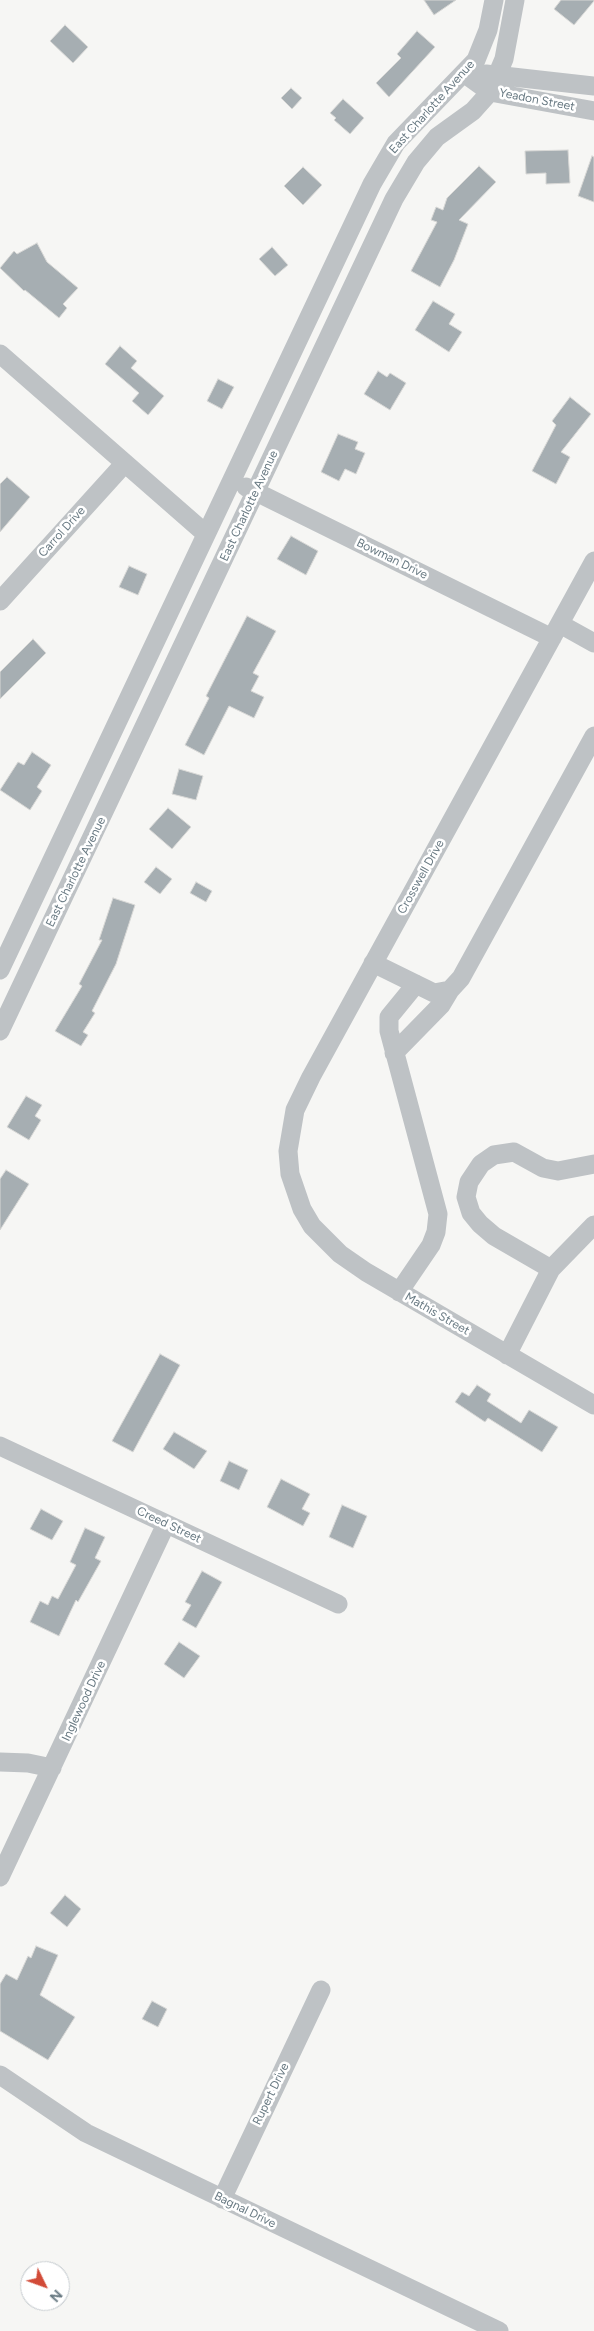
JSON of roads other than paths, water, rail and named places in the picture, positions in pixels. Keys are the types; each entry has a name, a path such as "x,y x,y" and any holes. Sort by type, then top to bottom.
{"street":[{"name":"East Charlotte Avenue","path":"0,970 231,480 384,163 396,143 465,74 476,60 488,30 494,0"},
{"name":"East Charlotte Avenue","path":"0,1031 406,177 437,137 472,111 490,92 499,74 510,39 515,0"},
{"name":"Yeadon Street","path":"465,74 499,74 594,86"},
{"name":"Yeadon Street","path":"465,74 490,92 594,111"},
{"path":"0,354 206,534"},
{"name":"Carrol Drive","path":"0,601 125,464"},
{"name":"Bowman Drive","path":"231,480 556,631 594,643"},
{"name":"Crosswell Drive","path":"299,1202 290,1174 288,1151 295,1110 310,1077 594,561"},
{"path":"394,1053 441,1005 450,990 461,978 594,736"},
{"path":"373,963 434,993 450,990"},
{"path":"399,1292 431,1245 436,1232 438,1214 389,1031 389,1017 416,984"},
{"path":"552,1269 494,1236 480,1224 471,1213 466,1197 469,1182 481,1164 494,1155 514,1152 543,1168 558,1171 594,1164"},
{"name":"Mathis Street","path":"299,1202 312,1226 340,1254 399,1292 594,1405"},
{"path":"507,1355 552,1269 594,1225"},
{"name":"Creed Street","path":"0,1446 338,1604"},
{"name":"Inglewood Drive","path":"0,1877 166,1524"},
{"path":"0,1762 28,1763 52,1768"},
{"name":"Rupert Drive","path":"222,2199 321,1990"},
{"name":"Bagnal Drive","path":"0,2075 86,2133 499,2331"}]}
